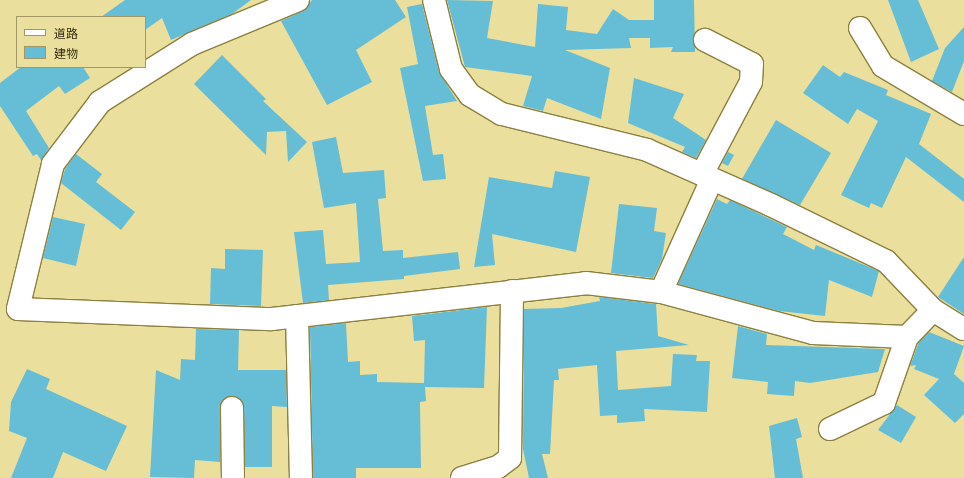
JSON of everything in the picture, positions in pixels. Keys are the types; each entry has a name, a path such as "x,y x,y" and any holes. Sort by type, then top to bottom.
{"street":[{"path":"298,0 192,44 100,102 53,164 18,310 272,319 512,292 586,282 661,292 812,333 907,337"},
{"path":"434,0 451,69 470,95 502,114 647,150 707,176 886,261 933,310 964,329"},
{"path":"860,28 883,66 964,114"},
{"path":"661,292 707,176 751,82 752,64 705,40"},
{"path":"462,478 498,467 510,458 512,292"},
{"path":"830,429 884,403 907,337 933,310"},
{"path":"297,316 301,478"},
{"path":"232,408 233,478"}],"building":[{"path":"125,0 251,0 232,14 171,40 162,18 146,29 146,16 102,16"},
{"path":"312,0 395,0 406,17 356,50 372,82 327,105 281,21 303,11"},
{"path":"447,0 493,1 487,38 535,47 538,4 568,7 566,30 597,34 613,9 629,20 654,20 654,0 694,0 695,52 671,52 673,47 650,48 650,38 629,38 631,48 565,50 610,68 601,119 547,98 543,111 523,106 532,76 465,67"},
{"path":"888,0 918,0 939,49 911,62"},
{"path":"422,4 439,72 457,101 425,106 433,155 443,154 446,179 423,181 400,68 418,64 407,7"},
{"path":"964,27 964,61 952,92 932,81 945,48"},
{"path":"222,55 266,99 263,101 307,142 288,162 286,131 267,132 266,155 194,84"},
{"path":"823,65 840,77 844,72 888,90 886,95 931,114 919,144 964,179 964,202 906,157 882,208 871,203 869,208 841,195 878,121 857,109 848,124 803,93"},
{"path":"20,68 84,68 90,78 65,94 59,86 26,111 49,148 41,160 37,154 33,156 0,106 0,83"},
{"path":"634,78 684,94 673,118 706,140 696,158 682,152 685,147 628,123"},
{"path":"776,120 831,153 800,205 742,179"},
{"path":"336,137 343,173 384,170 386,198 378,199 383,251 403,250 403,258 458,252 460,269 404,276 404,279 328,285 329,300 303,303 294,232 323,230 326,264 360,262 356,203 324,208 312,142"},
{"path":"728,152 734,155 728,166 722,163"},
{"path":"76,154 102,174 96,182 135,212 121,230 61,183 65,169"},
{"path":"555,171 590,177 576,252 492,234 495,265 474,267 489,177 552,188"},
{"path":"717,199 727,204 730,200 787,227 783,234 814,250 816,245 879,271 872,297 829,280 825,316 779,311 678,284"},
{"path":"619,204 657,208 654,231 666,233 662,259 653,278 611,273"},
{"path":"53,217 85,224 76,266 43,258"},
{"path":"225,249 263,250 261,306 210,304 211,268 225,269"},
{"path":"964,257 964,314 938,297"},
{"path":"599,297 656,304 658,336 689,345 616,351 618,390 671,386 673,354 697,355 696,361 710,361 707,412 644,409 645,421 617,423 617,415 600,416 597,365 558,369 559,380 554,380 550,454 542,454 548,478 529,478 523,449 524,309 561,308 600,301"},
{"path":"487,307 484,388 425,387 426,401 420,402 421,468 356,468 356,478 313,478 310,327 346,323 348,362 360,361 360,375 377,374 377,382 424,383 425,340 414,341 412,316"},
{"path":"738,326 767,334 766,345 885,349 878,372 810,383 795,381 794,396 767,394 768,382 732,378"},
{"path":"196,329 239,330 238,370 286,370 287,407 272,406 272,467 245,467 244,407 238,397 231,396 221,402 220,408 220,462 195,460 194,478 150,477 156,370 180,380 181,359 195,360"},
{"path":"929,332 964,346 954,374 964,383 964,414 955,423 924,395 939,379 914,369 916,365 910,366 919,342"},
{"path":"27,369 50,379 46,389 127,426 106,471 63,452 53,478 11,478 27,438 9,431 11,402"},
{"path":"897,405 916,417 901,443 878,430"},
{"path":"797,418 802,437 796,439 803,478 775,478 769,426"}]}
